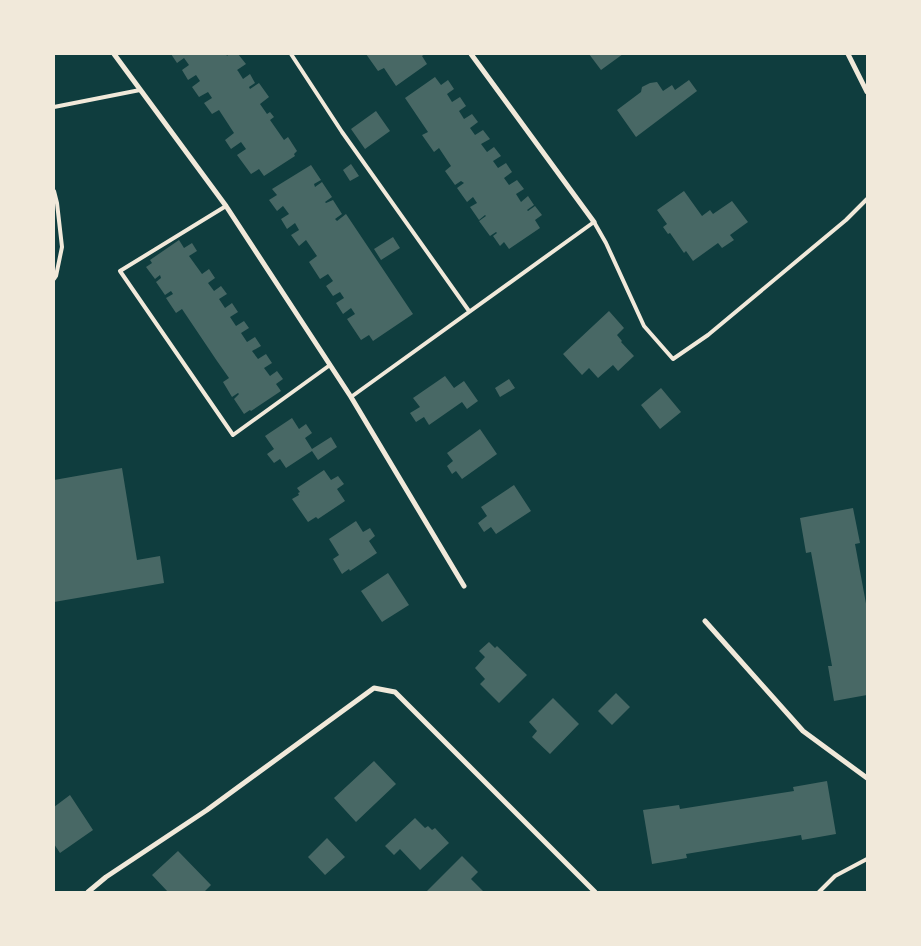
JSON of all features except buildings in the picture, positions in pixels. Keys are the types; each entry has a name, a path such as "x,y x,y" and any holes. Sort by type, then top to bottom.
{"street":[{"path":"114,54 226,206 351,397 464,586"},
{"path":"471,54 594,222"},
{"path":"848,54 867,92"},
{"path":"704,621 802,731 867,778"},
{"path":"88,892 106,877 207,810 374,688 395,692 595,892"}],"lane":[{"path":"291,54 342,132 469,311"},
{"path":"54,107 140,90"},
{"path":"54,191 62,247 54,279"},
{"path":"351,397 594,222 606,243 644,326 673,359 708,335 846,220 867,199"},
{"path":"226,206 120,271 234,435 330,365"},
{"path":"819,892 835,876 867,859"}]}
